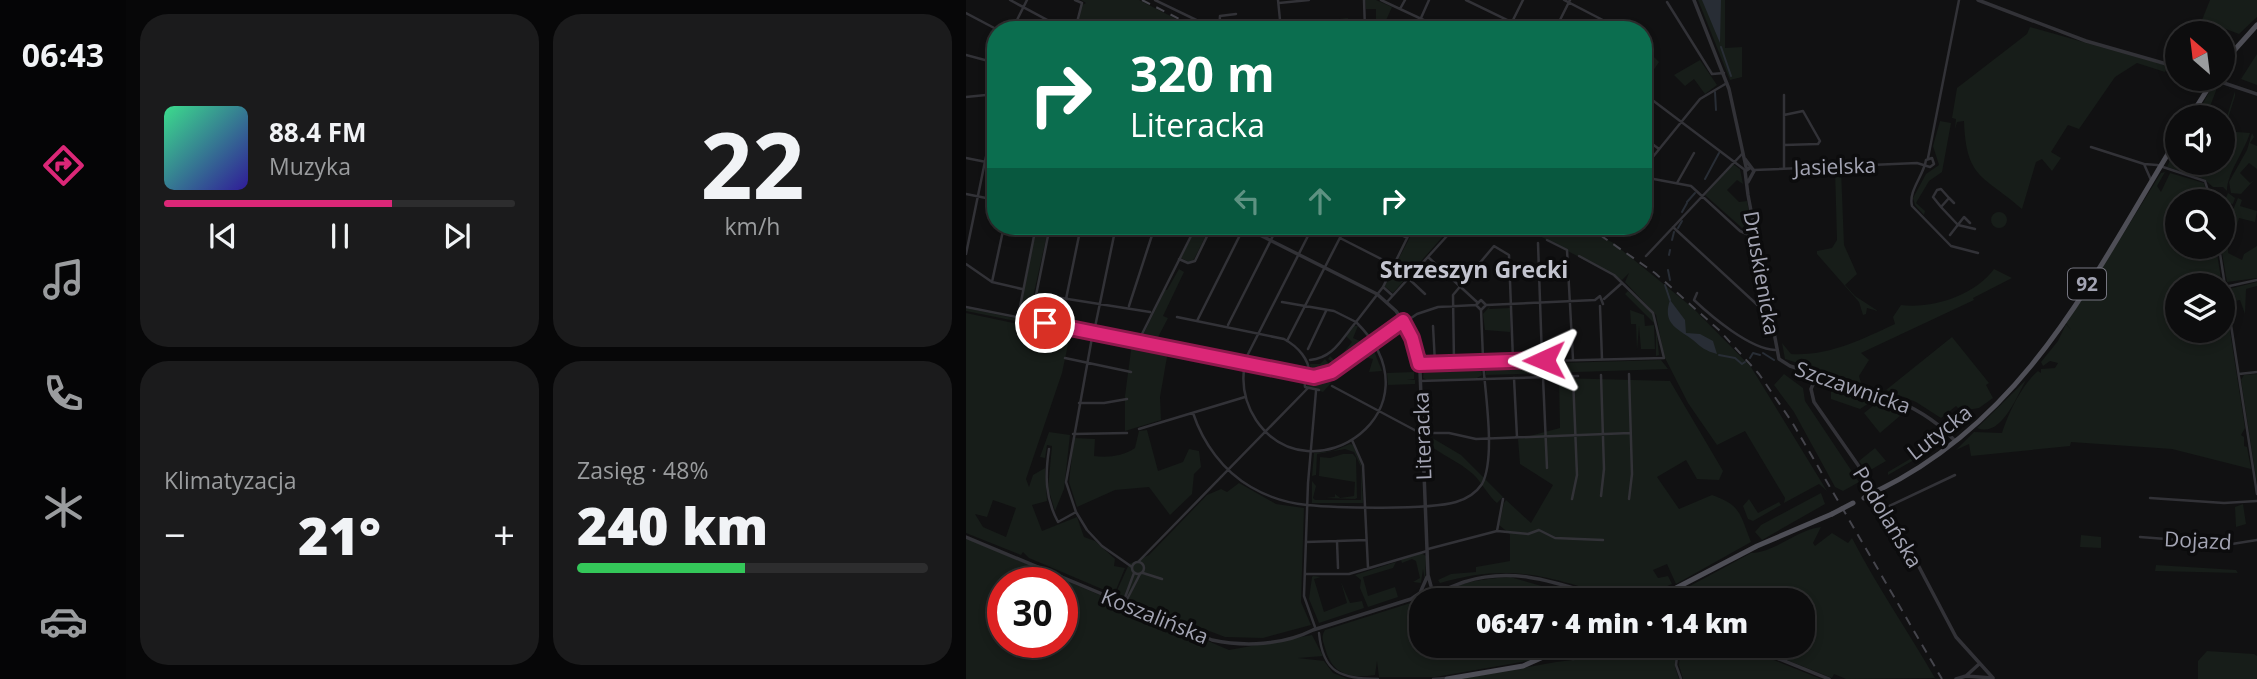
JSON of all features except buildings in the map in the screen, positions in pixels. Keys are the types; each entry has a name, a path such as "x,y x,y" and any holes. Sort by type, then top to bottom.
{"main road":[{"path":"2235,50 2257,25"},
{"name":"Lutycka","path":"1676,588 1757,546 1864,498 1922,467 1956,442 2042,356 2165,158"},
{"path":"1447,679 1523,666 1541,658"}],"street":[{"path":"1010,0 1050,21"},
{"path":"1017,21 1027,0"},
{"path":"1075,0 1082,3 1077,21"},
{"path":"1155,0 1166,2 1201,21"},
{"path":"1280,21 1278,1 1309,0"},
{"path":"1364,0 1365,21"},
{"path":"1381,0 1427,21"},
{"path":"1401,9 1405,0"},
{"path":"1420,18 1429,0"},
{"path":"1466,0 1510,21"},
{"path":"1512,21 1523,0"},
{"path":"1564,0 1606,21"},
{"path":"1694,0 1724,73 1742,155 1749,171"},
{"path":"1959,0 1929,162 1910,199 1912,206 1951,246 1978,253"},
{"path":"1978,0 2086,41 2165,64"},
{"path":"1559,21 1569,1"},
{"path":"1667,2 1712,74 1724,73"},
{"path":"966,13 987,24"},
{"path":"1219,21 1220,16 1236,14"},
{"path":"966,55 987,61"},
{"path":"1652,158 1700,99 1727,83"},
{"path":"2235,86 2257,94"},
{"path":"966,97 987,95"},
{"path":"1784,96 1784,167"},
{"path":"1652,100 1749,171"},
{"path":"1784,115 1803,111 1819,143 1784,145"},
{"path":"1652,144 1659,149"},
{"path":"2091,147 2205,181 2207,189"},
{"path":"1677,183 1694,153"},
{"path":"1646,256 1733,161 1742,155"},
{"path":"966,158 986,162"},
{"path":"966,254 987,158"},
{"name":"Jasielska","path":"1749,171 1784,167 1929,162"},
{"path":"2144,164 2151,181"},
{"name":"Druskienicka","path":"1749,171 1747,184 1755,238 1775,350 1781,360"},
{"path":"1652,179 1691,186 1741,231 1755,238"},
{"path":"1954,203 1941,189 1937,190 1933,197 1958,225 1975,229"},
{"path":"966,194 987,198"},
{"path":"1941,206 1949,198"},
{"path":"1950,235 1964,217 1969,223"},
{"path":"1672,227 1765,312"},
{"path":"992,282 1002,235"},
{"path":"1018,317 1034,235"},
{"path":"1031,320 1048,235"},
{"path":"1066,299 1079,235"},
{"path":"1114,235 1079,403 1066,482 1076,512 1102,546 1132,566 1134,573 1123,604"},
{"path":"1129,306 1152,235"},
{"path":"1138,342 1191,235"},
{"path":"1179,258 1188,263 1195,261 1208,235"},
{"path":"1197,321 1239,235"},
{"name":"Literacka","path":"1261,235 1377,294 1403,321 1412,338 1419,364 1428,575 1432,587"},
{"path":"1228,325 1274,235"},
{"path":"1282,302 1327,310 1356,322 1374,341 1385,373 1384,396 1379,412 1366,429 1352,440 1334,448 1311,450 1286,444 1264,430 1245,397 1245,361 1308,235"},
{"path":"1400,235 1407,239"},
{"path":"1310,360 1321,360 1330,353 1356,322 1383,287 1409,235"},
{"path":"1387,302 1448,235"},
{"path":"1287,341 1340,237 1393,265"},
{"path":"1547,240 1567,250 1573,359"},
{"path":"1538,243 1542,360"},
{"path":"1454,363 1453,295 1494,246 1509,255 1513,360"},
{"path":"1419,364 1483,360 1664,358 1656,316 1614,274 1579,256"},
{"path":"1193,413 1208,445 1227,469 1261,492 1307,505 1364,507 1456,502 1473,494 1482,484 1487,466 1481,310 1459,285 1428,257"},
{"path":"966,264 992,282 1023,290"},
{"path":"1408,278 1425,294"},
{"path":"2235,284 2257,279"},
{"path":"1602,359 1600,306 1604,299 1623,283"},
{"path":"1383,287 1392,295"},
{"name":"Szczawnicka","path":"1697,293 1694,300 1727,327 1763,347 1775,350"},
{"path":"1036,294 1129,306 1152,312"},
{"path":"1481,310 1486,305 1595,300 1598,296 1604,299"},
{"path":"1595,300 1600,306"},
{"path":"966,307 1309,376 1328,375 1403,321 1428,310 1483,301 1486,305"},
{"path":"1308,349 1327,310"},
{"path":"1177,317 1228,325 1287,341 1309,364 1309,376"},
{"path":"1433,326 1435,363"},
{"path":"2234,343 2257,494"},
{"path":"1065,358 1131,372"},
{"name":"Szczawnicka","path":"1781,360 1918,409 1938,423 1956,442"},
{"path":"2239,374 2257,372"},
{"path":"1601,374 1601,496"},
{"path":"1629,374 1632,474 1629,499"},
{"name":"Podolańska","path":"1817,374 1811,389 1813,400 1858,465 1881,510 1908,546 1953,632 1973,658 1975,669 1983,666 1985,674"},
{"path":"1132,566 1140,562 1145,553 1299,396 1306,387 1304,375"},
{"path":"1420,381 1575,376 1577,475 1572,499"},
{"path":"1543,377 1547,468"},
{"path":"1514,378 1517,437"},
{"path":"1332,386 1422,434 1445,432 1470,439 1630,433"},
{"path":"1306,387 1316,391 1307,505 1305,602 1327,661 1335,672 1347,678 1378,679"},
{"path":"1139,429 1245,397"},
{"path":"1079,403 1127,399"},
{"path":"1073,434 1127,433"},
{"path":"1352,440 1362,461 1368,568"},
{"path":"1049,449 1046,483 1052,511 1058,522 1076,512"},
{"path":"1881,510 1955,475"},
{"name":"Dojazd","path":"2150,498 2224,503 2257,501"},
{"path":"1497,531 1503,499"},
{"path":"1306,574 1338,575 1497,531 1528,534 1539,530 1553,538 1603,540"},
{"name":"Koszalińska","path":"966,537 1194,634 1226,642 1262,643 1317,631 1409,600"},
{"name":"Dojazd","path":"2140,537 2232,544 2257,540"},
{"path":"1306,542 1366,540"},
{"path":"1337,541 1338,568"},
{"path":"1123,604 1142,572 1140,562"},
{"path":"1134,573 1142,572 1162,579"},
{"path":"1424,587 1444,588 1486,576 1513,574 1534,576 1574,588"},
{"name":"Literacka","path":"1424,587 1428,575"},
{"path":"1566,658 1585,658"},
{"path":"1677,658 1676,666 1681,679"},
{"path":"1777,658 1829,679"},
{"path":"1956,679 1975,669 1994,679"},
{"path":"1433,679 1456,677"}],"shaded area":[{"path":"1081,0 1139,0 1180,21 1078,21 1082,5 1086,3"},
{"path":"1365,0 1376,0 1392,7 1386,21 1376,21 1376,9 1366,9"},
{"path":"1698,0 1725,0 1725,48 1742,47 1742,77 1730,80"},
{"path":"1702,0 1721,0 1720,43"},
{"path":"2210,0 2257,0 2257,17 2239,34 2235,32 2235,21 2202,20"},
{"path":"1348,18 1347,21 1323,21"},
{"path":"2030,27 2165,65 2165,72 2137,63 2115,77 2079,129 2068,125 2051,152 2061,158 2052,171 2042,159 2036,162 2022,209 1979,174 1968,154 1964,121 1957,122 1955,129 1956,119 1952,118 1957,88 2027,34"},
{"path":"2257,54 2257,85 2241,79"},
{"path":"1652,55 1659,62 1652,72"},
{"path":"1700,60 1717,85 1705,94 1694,79 1685,86 1674,75"},
{"path":"2210,91 2216,91 2211,105 2202,105"},
{"path":"1940,121 1951,123 1942,172 1929,181 1916,203 1925,211 1924,215 1915,205 1913,198 1926,174 1939,165 1933,146"},
{"path":"2235,132 2250,133 2235,166"},
{"path":"2252,133 2254,137 2250,143 2257,146 2257,169 2249,163 2240,173 2250,183 2254,180 2241,194 2235,193 2235,189 2230,189 2229,182 2247,150"},
{"path":"1733,164 1740,169 1743,184 1737,180 1727,190 1739,202 1747,201 1753,231 1750,235 1705,195"},
{"path":"1835,169 1841,169 1844,245 1857,274 1845,285 1855,296 1878,311 1867,308 1866,314 1863,315 1859,302 1817,254 1817,251 1832,248 1837,240"},
{"path":"2165,172 2157,186 2161,192 2169,175 2204,183 2206,189 2165,189 2165,259 2218,259 2220,273 2165,273 2165,343 2232,343 2245,428 2241,435 2244,437 2244,446 2247,447 2251,469 2172,449 2071,442 2070,446 1971,456 1969,444 1956,450 1974,432 2002,433 2026,384 2038,371 2041,373 2041,369 2055,368 2058,363 2050,361 2043,366 2041,362 2058,341 2066,324 2071,330 2066,323 2089,289 2100,296 2092,284 2161,173"},
{"path":"2192,175 2231,175 2227,189 2213,187 2204,179"},
{"path":"2238,198 2242,200 2240,206 2257,211 2255,222 2239,218 2235,225 2235,205"},
{"path":"1999,212 2005,214 2005,226 1999,228 1993,226 1991,220 1993,214"},
{"path":"1035,235 1047,235 1028,319 1019,315"},
{"path":"1192,235 1206,235 1193,261 1181,258"},
{"path":"1411,235 1444,235 1393,293 1384,286"},
{"path":"1538,235 1596,235 1612,242 1693,308 1751,367 1827,491 1819,484 1784,503 1785,498 1745,431 1717,445 1688,403 1664,356 1656,315 1625,282 1629,273 1622,280"},
{"path":"2257,246 2257,278 2235,281 2235,273 2225,273 2223,259 2235,259 2235,256 2242,260 2244,254"},
{"path":"1179,269 1184,272 1163,316 1168,318 1156,341 1145,338 1143,335 1165,290"},
{"path":"1994,269 2012,278 1973,298 1974,300 1861,353 1869,360 1859,376 1861,383 1785,359 1782,343 1791,354 1819,352 1844,346 1895,324 1893,317 1901,305 1926,305 1965,293"},
{"path":"2257,282 2257,286 2246,289 2245,314 2240,300 2235,301 2235,288"},
{"path":"1628,291 1655,316 1656,325 1625,294"},
{"path":"1670,300 1685,320 1686,333 1700,334 1713,341 1717,354 1702,347 1672,324 1668,315"},
{"path":"1490,306 1489,309 1510,308 1510,332 1485,330 1483,314"},
{"path":"966,308 1068,329 1065,331 966,311"},
{"path":"1630,310 1644,315 1645,326 1654,325 1655,349 1641,349 1639,326 1637,350 1636,324 1631,324"},
{"path":"966,313 1070,335 1062,373 1026,479 1029,487 1033,475 1045,468 1047,501 1032,505 1042,531 1077,517 1084,537 1095,541 1115,559 1114,566 1125,568 1116,590 1109,592 1078,579 1078,567 1050,567 1029,558 1023,552 1021,555 966,533","holes":["993,500 1016,508 1006,537 983,527 975,514 987,517"]},
{"path":"1353,326 1358,326 1353,338 1365,343 1333,370 1311,375 1310,364 1320,364 1325,359 1332,368 1334,364 1328,359 1330,356 1336,362 1352,342 1346,336"},
{"path":"1656,326 1659,355 1656,356"},
{"path":"1952,337 1989,383 1986,385 1993,398 1979,408 1961,411 1956,406 1941,418 1916,402 1886,390"},
{"path":"1132,343 1168,351 1160,397 1161,420 1125,431 1125,396"},
{"path":"1372,346 1382,371 1369,372 1373,359 1360,356"},
{"path":"1661,360 1668,369 1486,375 1485,365"},
{"path":"1480,365 1482,375 1477,378 1427,380 1423,378 1424,366"},
{"path":"1414,372 1414,379 1407,380 1415,380 1415,384 1388,385 1387,373"},
{"path":"1784,374 1803,388 1805,401 1859,482 1843,491 1835,487 1794,412 1774,385"},
{"path":"2257,374 2257,484 2241,380 2244,375"},
{"path":"1329,376 1331,383 1323,392 1308,387 1304,382 1308,378"},
{"path":"1559,378 1670,381 1723,471 1719,480 1697,479 1686,460 1657,477 1679,509 1712,495 1729,503 1741,517 1751,542 1676,584 1667,564 1653,570 1658,578 1668,576 1672,584 1663,588 1583,588 1534,575 1513,573 1491,573 1440,583 1438,580 1451,574 1476,572 1476,567 1510,561 1510,534 1499,525 1504,503 1506,500 1531,523 1553,485 1520,464 1518,439 1560,428"},
{"path":"2026,380 2000,422 1986,430 1977,428"},
{"path":"1831,390 1868,400 1869,403 1860,409 1831,399"},
{"path":"1878,402 1894,407 1901,415 1880,433 1864,413"},
{"path":"1147,430 1158,471 1183,462 1189,449 1199,451 1201,467 1194,474 1192,494 1170,515 1149,487 1115,490 1077,507 1069,482 1074,438 1095,439 1094,456 1110,456 1135,448 1139,431"},
{"path":"1049,432 1070,435 1064,489 1055,511 1048,488 1052,446 1047,445 1045,458 1040,457"},
{"path":"1429,436 1461,455 1503,497 1497,503 1473,474 1426,443"},
{"path":"1937,443 1938,446 1888,475 1888,472"},
{"path":"1353,445 1361,464 1363,503 1312,503 1312,481 1316,486 1313,498 1315,500 1361,500 1361,467 1354,452 1345,449 1317,454 1316,475 1312,476 1314,453 1333,451"},
{"path":"1875,448 1886,461 1867,472 1859,461"},
{"path":"1353,454 1356,458 1357,498 1355,499 1326,498 1335,497 1335,494 1340,498 1354,496 1355,482 1319,476 1320,457 1330,458"},
{"path":"1239,483 1276,504 1304,508 1301,602 1311,625 1263,638 1225,637 1115,595 1129,564 1149,555 1207,495 1221,489 1227,492"},
{"path":"1821,493 1825,504 1762,540 1755,532 1761,525"},
{"path":"1749,499 1758,513 1779,502 1781,505 1753,521 1748,519 1743,506"},
{"path":"2243,504 2246,524 2236,527 2235,507"},
{"path":"1821,527 1813,543 1815,546 1832,533 1848,543 1852,538 1935,678 1846,679 1834,674 1832,678 1782,658 1815,658 1815,588 1686,588 1751,553 1769,549"},
{"path":"2081,535 2101,537 2101,548 2080,547"},
{"path":"966,538 1034,567 987,567 987,658 1078,658 1078,586 1229,650 1312,635 1323,656 1298,658 1324,661 1333,673 1348,679 966,679"},
{"path":"1421,553 1426,556 1425,581 1423,569 1421,583 1413,582 1420,578 1416,561 1412,559 1402,563 1401,560"},
{"path":"1396,562 1393,568 1363,577 1368,596 1395,587 1398,597 1368,607 1360,588 1361,580 1355,575"},
{"path":"2156,565 2236,570 2238,573 2155,571"},
{"path":"1312,577 1321,577 1314,579 1324,612 1347,603 1341,582 1350,603 1362,601 1364,608 1319,623 1309,599"},
{"path":"1510,577 1548,588 1453,588 1480,580"},
{"path":"1409,604 1409,658 1535,658 1435,677 1379,677 1377,661 1375,675 1351,675 1339,670 1329,659 1323,640 1325,630"},
{"path":"2207,651 2254,654 2257,656 2257,679 2198,679 2198,661"},
{"path":"1589,658 1676,658 1679,679 1461,679"},
{"path":"1680,658 1769,658 1821,679 1683,679"}],"waterway":[{"path":"1721,47 1731,76"},
{"path":"1715,92 1716,110"},
{"path":"1705,179 1719,153"},
{"path":"1687,202 1695,193"},
{"path":"1682,212 1687,203"},
{"path":"1678,228 1682,221"},
{"path":"1672,240 1674,232"},
{"path":"1669,255 1670,250"},
{"path":"1668,270 1670,280"},
{"path":"1665,285 1670,300"},
{"path":"1750,358 1753,353 1760,355"},
{"path":"1763,353 1774,360"},
{"path":"1719,355 1735,358 1742,364 1745,362"}],"railway":[{"path":"1142,0 1183,21"},
{"path":"1600,235 1655,273 1719,330 1759,374 1792,422 1942,679"}],"district":[{"name":"Strzeszyn Grecki","path":"1474,269"}],"route":[{"path":"1045,323 1314,377 1332,372 1403,321 1412,338 1419,364 1544,360"}]}
